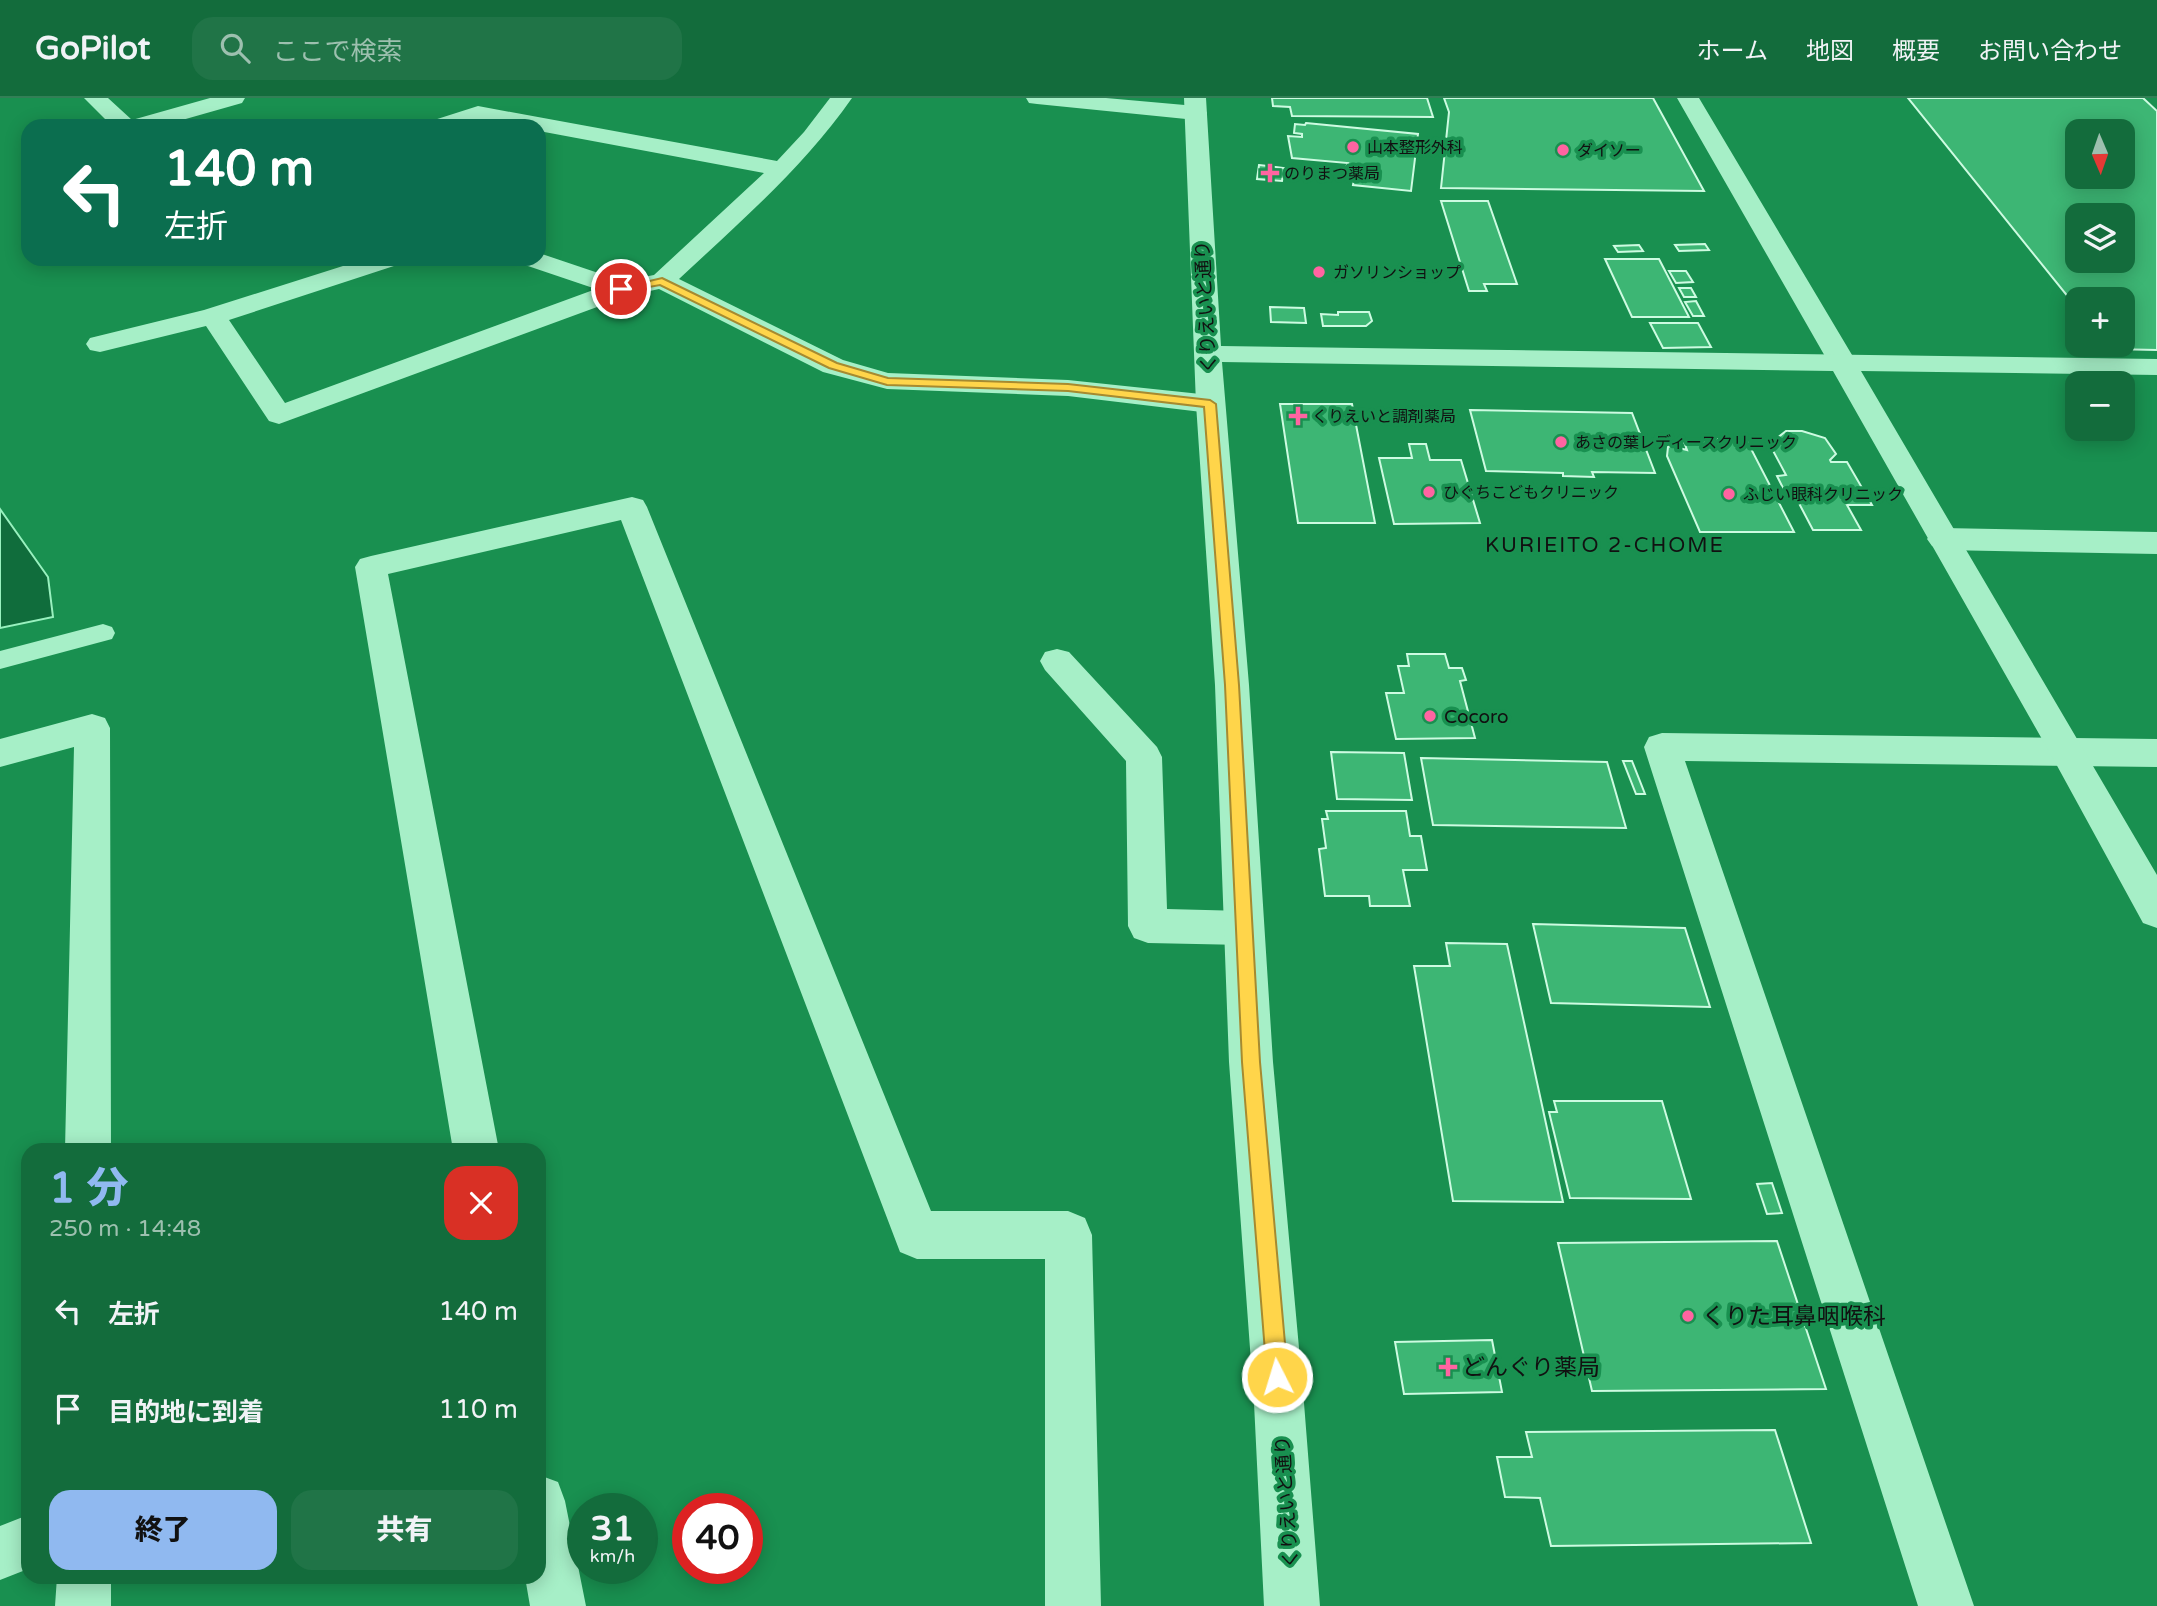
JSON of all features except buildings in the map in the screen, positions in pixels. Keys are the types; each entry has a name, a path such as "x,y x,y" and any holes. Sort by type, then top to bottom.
{"street":[{"path":"95,98 118,119"},
{"path":"161,119 234,98"},
{"path":"460,119 523,98"},
{"path":"213,316 279,415 621,289 662,281 782,169 812,137 841,98"},
{"path":"1037,98 1195,106"},
{"path":"1688,98 2068,752 2157,911"},
{"name":"くりえいと通り","path":"1195,106 1210,404 1232,685 1244,928 1292,1606"},
{"path":"478,113 511,119"},
{"path":"546,126 782,169"},
{"path":"546,264 621,289"},
{"path":"100,344 213,316 369,266"},
{"path":"662,281 833,366 887,381 1068,388 1210,404"},
{"path":"1208,354 1844,365 2157,367"},
{"path":"474,1143 371,567 632,507 917,1235 1068,1235 1073,1606"},
{"path":"1943,539 2157,543"},
{"path":"1057,661 1144,757 1148,926 1244,928"},
{"path":"0,753 92,728 88,1143"},
{"path":"1946,1606 1662,747 2157,753"},
{"path":"546,1540 558,1606"},
{"path":"0,1553 21,1545"},
{"path":"83,1606 84,1584"}],"lane":[{"path":"0,660 103,633"}],"shaded area":[{"path":"0,509 48,577 53,617 0,628"}],"place":[{"name":"山本整形外科","path":"1353,147"},
{"name":"ダイソー","path":"1563,150"},
{"name":"のりまつ薬局","path":"1270,173"},
{"name":"ガソリンショップ","path":"1319,272"},
{"name":"くりえいと調剤薬局","path":"1298,416"},
{"name":"あさの葉レディースクリニック","path":"1561,442"},
{"name":"ひぐちこどもクリニック","path":"1429,492"},
{"name":"ふじい眼科クリニック","path":"1729,494"},
{"name":"Cocoro","path":"1430,716"},
{"name":"くりた耳鼻咽喉科","path":"1688,1316"},
{"name":"どんぐり薬局","path":"1448,1367"}],"district":[{"name":"KURIEITO 2-CHOME","path":"1605,545"}],"route":[{"path":"621,289 662,281 833,366 887,381 1068,388 1210,404 1232,685 1251,1062 1277,1377"}]}
